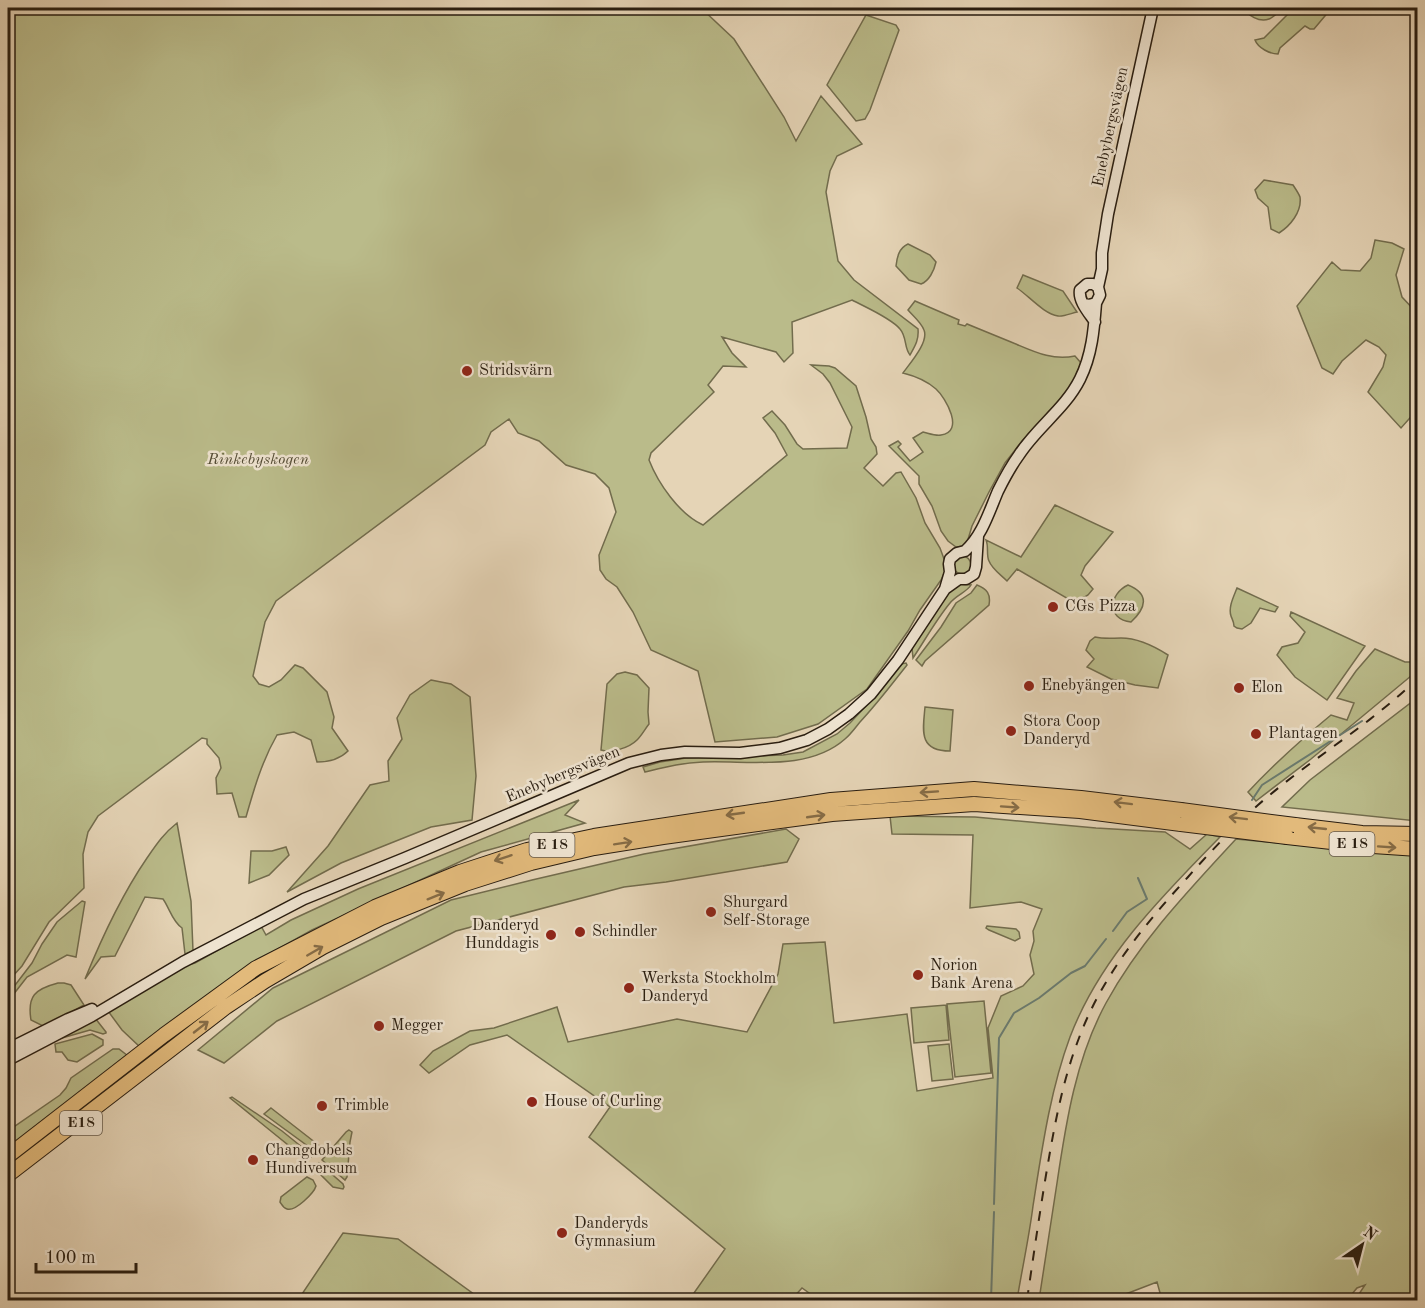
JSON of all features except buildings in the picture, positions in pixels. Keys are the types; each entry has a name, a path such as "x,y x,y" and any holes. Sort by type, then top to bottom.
{"highway":[{"name":"E 18","path":"8,1156 164,1035 256,968 375,907 460,872 527,850 594,836 831,800 974,789 1081,798 1181,817 1291,831 1358,845 1418,849"},
{"name":"E 18","path":"8,1175 226,1007 265,981 323,947 381,918 465,884 531,863 594,848 832,814 974,804 1181,817"},
{"name":"E 18","path":"1291,831 1418,834"},
{"name":"E18","path":"8,1183 155,1063"}],"main road":[{"name":"Enebybergsvägen","path":"1093,285 1102,253 1108,214 1153,8"},
{"path":"1084,304 1096,303 1100,295 1093,285 1080,290 1079,295 1084,304 1095,323"},
{"name":"Enebybergsvägen","path":"978,535 974,574 966,579 955,575 949,564 953,555 965,551 978,535 1002,484 1020,453 1040,428 1059,410 1079,381 1092,343 1096,303"},
{"path":"965,551 973,555 976,560"},
{"name":"Enebybergsvägen","path":"8,1060 68,1018 91,1013 304,899 639,759 685,752 740,753 780,748 807,740 849,714 871,694 898,660 955,575"},
{"name":"Enebybergsvägen","path":"8,1049 38,1039"}],"green space":[{"name":"Rinkebyskogen","path":"8,8 701,8 734,39 784,117 796,141 821,96 862,144 837,156 830,171 826,192 838,261 854,280 918,329 915,346 910,355 902,332 896,325 852,300 792,322 793,353 784,362 776,352 722,337 732,353 746,367 723,366 708,385 714,392 651,453 649,460 670,497 694,520 703,525 787,455 775,433 763,418 772,411 803,449 847,448 852,427 830,383 811,365 835,368 856,386 877,454 864,468 883,486 896,473 901,472 916,498 925,523 940,548 947,567 908,631 867,689 818,724 777,737 715,742 698,671 651,650 633,612 617,587 606,579 600,570 599,555 616,512 609,488 595,474 566,465 539,441 518,433 509,419 491,432 485,445 276,601 265,622 253,676 259,684 269,687 281,680 295,665 303,668 327,692 334,717 332,728 348,751 334,760 317,762 311,740 294,732 277,735 255,786 246,817 239,817 232,793 217,794 216,778 221,768 219,758 207,744 207,739 202,738 98,816 88,832 83,854 84,888 49,922 8,985"},
{"path":"1243,8 1276,8 1278,13 1270,19 1261,20 1251,16"},
{"path":"1292,8 1337,8 1330,10 1314,29 1305,26 1280,48 1278,54 1261,48 1255,40 1264,38"},
{"path":"866,15 896,25 899,30 870,110 865,119 856,121 827,85"},
{"path":"1264,180 1293,185 1300,197 1299,208 1294,218 1279,233 1271,229 1268,207 1258,198 1255,190"},
{"path":"1375,240 1392,243 1404,249 1396,275 1402,297 1417,313 1417,410 1401,428 1368,392 1383,367 1386,355 1379,347 1366,340 1342,361 1333,374 1322,368 1297,306 1332,262 1341,270 1360,271 1371,258"},
{"path":"908,244 930,255 936,262 931,275 921,284 909,280 896,266 901,250"},
{"path":"1023,275 1063,291 1077,312 1058,316 1042,308 1017,288"},
{"path":"915,301 959,320 958,324 965,326 967,324 1042,354 1058,357 1075,356 1081,363 1073,383 1062,398 1005,463 972,526 966,546 956,547 948,541 919,484 919,476 889,446 898,441 901,444 898,447 910,461 923,452 913,438 923,432 941,435 948,433 952,428 951,414 940,393 925,381 903,373 918,352 925,335 921,324 908,310"},
{"path":"1055,505 1113,532 1085,566 1081,575 1093,589 1075,603 1017,569 1007,581 994,569 988,559 986,540 1021,557"},
{"path":"962,556 968,559 971,565 968,571 962,574 956,571 953,565 956,559"},
{"path":"960,584 971,585 950,603 913,658 912,648 949,592"},
{"path":"977,585 988,592 989,605 922,666 916,660 956,603 971,593"},
{"path":"1128,585 1143,597 1140,612 1131,622 1117,616 1113,606 1117,594"},
{"path":"1237,588 1278,607 1275,612 1260,608 1251,623 1242,629 1237,628 1234,626 1230,609"},
{"path":"1291,612 1365,646 1327,700 1295,677 1277,655 1282,647 1298,643 1305,632 1290,616"},
{"path":"1095,637 1134,639 1168,655 1158,688 1111,679 1087,667 1094,659 1086,650 1090,641"},
{"path":"1375,649 1405,662 1411,662 1417,658 1417,671 1311,759 1256,801 1248,792 1299,743 1331,715 1347,720 1354,703 1337,698"},
{"path":"906,663 907,665 896,679 851,733 830,749 814,756 777,762 695,763 645,772 643,767 686,758 783,755 803,752 837,734 850,723 901,664"},
{"path":"625,672 637,675 649,688 649,724 634,743 615,750 601,750 607,684 617,674"},
{"path":"431,680 451,684 470,697 476,776 472,820 431,827 341,863 287,892 328,846 370,785 389,781 388,761 402,739 397,718 410,695"},
{"path":"1417,698 1418,760 1414,792 1417,793 1417,821 1282,807 1310,780"},
{"path":"925,707 953,710 950,751 932,747 925,738"},
{"path":"579,800 565,815 585,823 481,852 312,930 262,958 140,1047 122,1030 108,1011 261,926 266,935 291,920 358,889"},
{"path":"890,816 975,817 1165,832 1190,849 1207,834 1220,837 1155,905 1115,955 1083,1008 1070,1037 1047,1120 1017,1300 819,1300 802,1288 791,1300 689,1300 725,1249 589,1137 610,1107 507,1035 470,1045 429,1073 420,1065 433,1051 470,1031 494,1028 557,1007 568,1042 677,1019 747,1032 778,974 783,944 825,942 834,1023 907,1014 917,1091 993,1078 988,1028 1001,996 1023,986 1034,974 1030,955 1034,941 1033,931 1042,909 1021,902 970,908 973,835 892,834"},
{"path":"177,823 191,901 193,951 185,954 182,928 173,918 163,899 145,897 115,956 101,957 85,979 120,902 157,844"},
{"path":"786,829 799,839 787,862 624,887 456,931 277,1021 224,1063 198,1050 273,988 451,900 644,854"},
{"path":"1236,839 1417,856 1417,1300 1355,1300 1365,1285 1357,1288 1347,1300 1162,1300 1157,1282 1114,1300 1039,1300 1069,1114 1080,1068 1096,1024 1119,980 1134,958 1183,897"},
{"path":"286,847 289,855 269,875 249,883 251,851 272,851"},
{"path":"82,901 85,902 76,957 67,955 27,977 13,995 8,1006 9,993 32,963 57,922"},
{"path":"987,926 1016,929 1020,938 1015,941 989,930"},
{"path":"58,983 71,985 84,1005 43,1026 31,1020 30,1005 34,995"},
{"path":"984,1001 991,1073 955,1077 947,1004"},
{"path":"946,1005 949,1040 914,1043 911,1008"},
{"path":"95,1018 106,1033 90,1030 55,1040"},
{"path":"92,1034 103,1040 103,1045 77,1062 68,1060 62,1052 56,1052 55,1044"},
{"path":"949,1044 953,1079 932,1081 928,1046"},
{"path":"113,1049 119,1049 128,1056 8,1149 8,1131 60,1095 71,1078"},
{"path":"232,1097 282,1131 313,1156 303,1157 230,1098"},
{"path":"271,1108 321,1147 316,1152 264,1114"},
{"path":"349,1130 352,1132 345,1180 322,1160"},
{"path":"319,1163 343,1184 343,1189 333,1187 317,1171"},
{"path":"307,1177 313,1180 316,1186 312,1193 295,1208 284,1208 280,1202 281,1197"},
{"path":"343,1233 398,1239 482,1300 298,1300"}],"waterway":[{"path":"1252,800 1262,785 1362,721"},
{"path":"1113,931 1127,912 1147,899 1138,878"},
{"path":"994,1204 999,1038 1014,1013 1039,998 1071,973 1085,966 1106,939"},
{"path":"991,1300 994,1212"}],"railway":[{"path":"1027,1300 1046,1175 1063,1088 1088,1015 1112,972 1156,914 1231,831 1278,789 1380,712 1418,678"}],"place":[{"name":"Stridsvärn","path":"467,371"},
{"name":"CGs Pizza","path":"1053,607"},
{"name":"Enebyängen","path":"1029,686"},
{"name":"Elon","path":"1239,688"},
{"name":"Stora Coop Danderyd","path":"1011,731"},
{"name":"Plantagen","path":"1256,734"},
{"name":"Shurgard Self-Storage","path":"711,912"},
{"name":"Schindler","path":"580,932"},
{"name":"Danderyd Hunddagis","path":"551,935"},
{"name":"Norion Bank Arena","path":"918,975"},
{"name":"Werksta Stockholm Danderyd","path":"629,988"},
{"name":"Megger","path":"379,1026"},
{"name":"House of Curling","path":"532,1102"},
{"name":"Trimble","path":"322,1106"},
{"name":"Changdobels Hundiversum","path":"253,1160"},
{"name":"Danderyds Gymnasium","path":"562,1233"}]}
